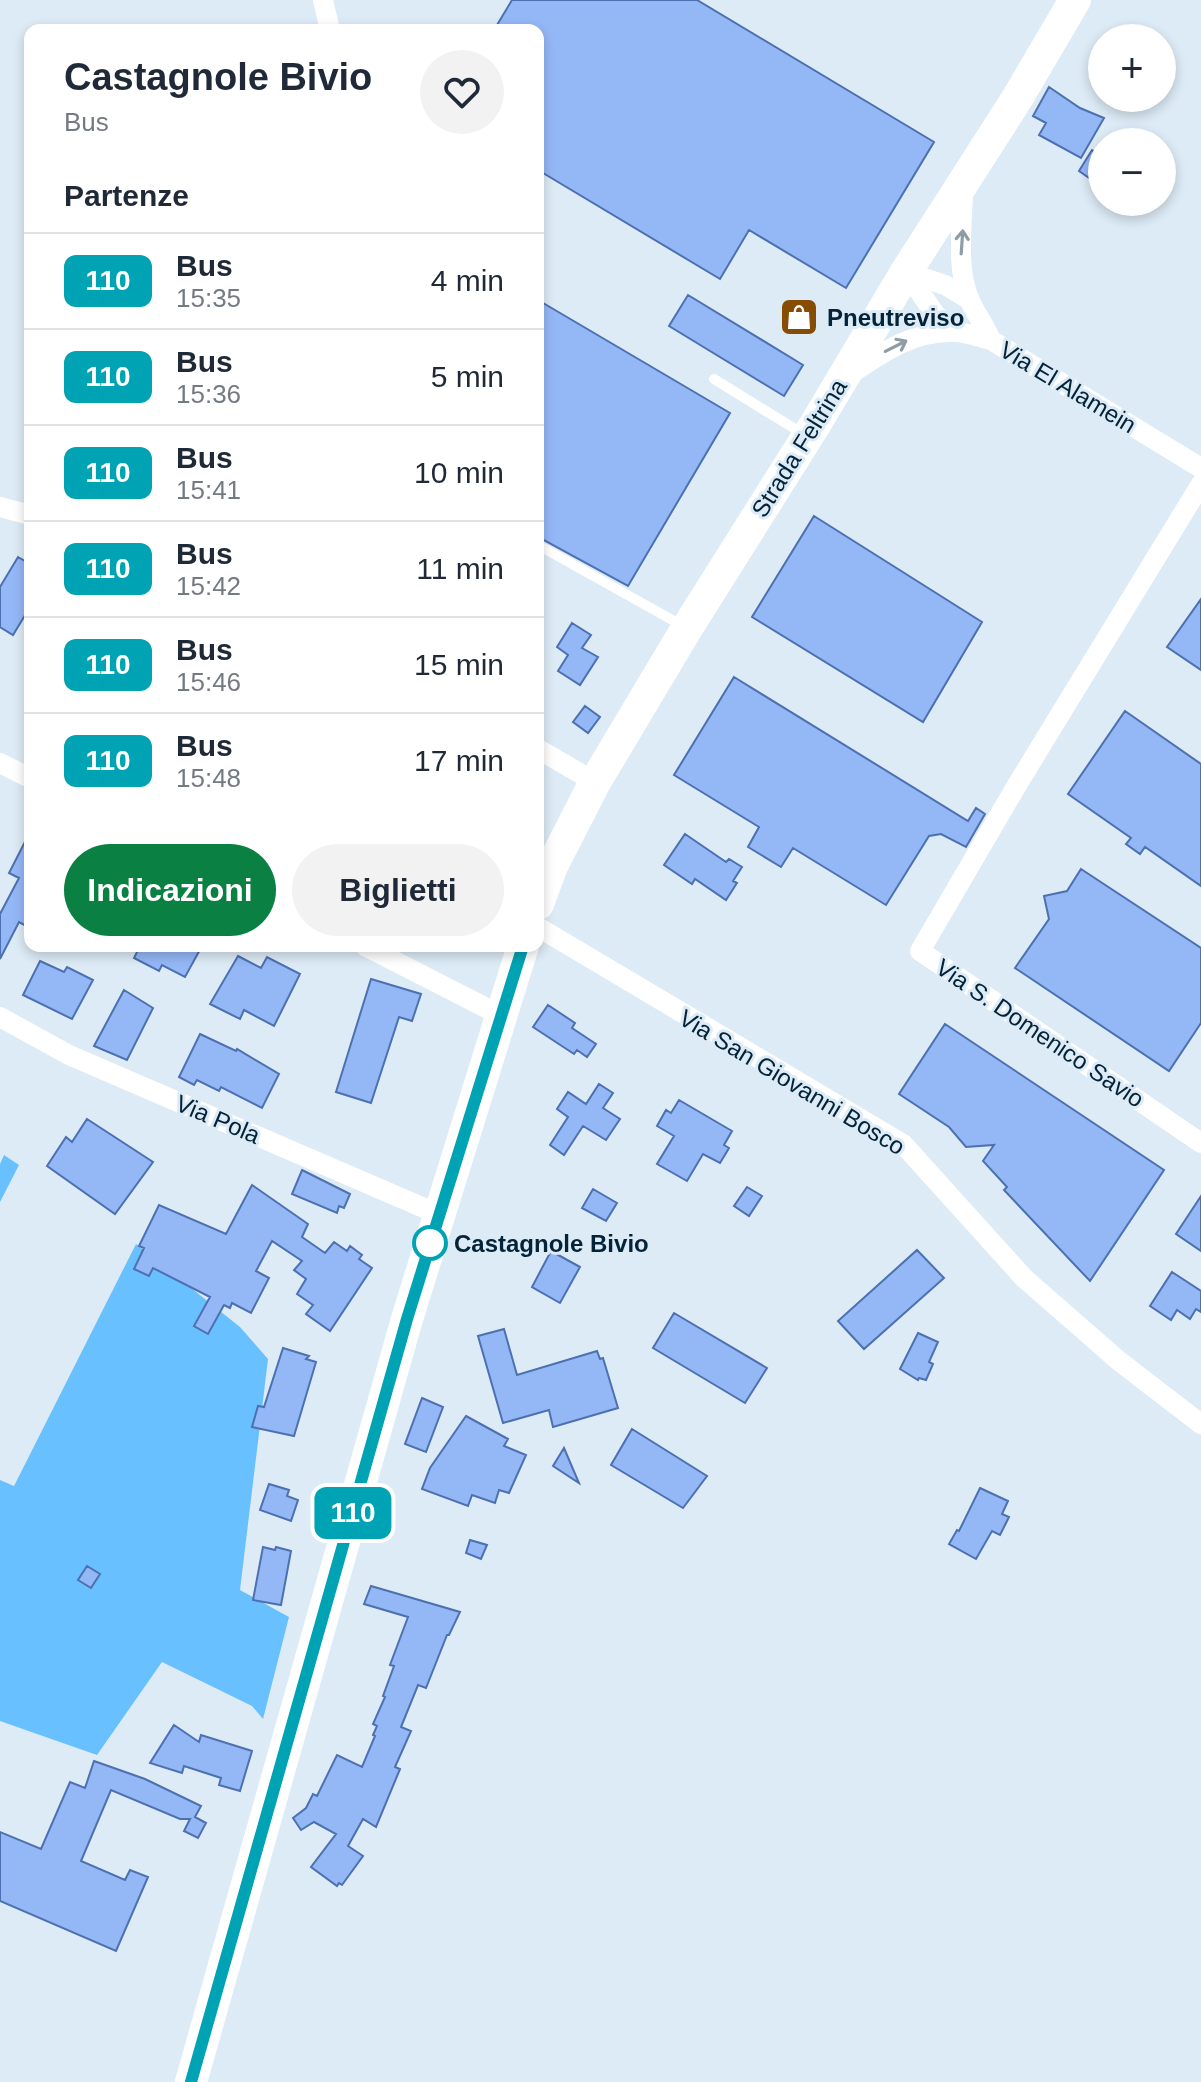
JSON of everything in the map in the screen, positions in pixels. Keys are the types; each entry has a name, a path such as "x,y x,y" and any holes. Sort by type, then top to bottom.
{"main road":[{"name":"Strada Feltrina","path":"544,888 595,782 687,628 1075,0"},
{"path":"191,2082 438,1214 521,952"}],"street":[{"path":"323,0 329,24"},
{"path":"963,182 961,263 970,300 991,340"},
{"path":"906,272 945,285 970,300"},
{"path":"906,272 935,314 955,332"},
{"name":"Via El Alamein","path":"842,378 894,346 919,336 955,332 991,340 1201,468"},
{"name":"Via S. Domenico Savio","path":"1201,484 1017,785 920,951 1201,1143"},
{"path":"0,507 24,513"},
{"path":"544,752 595,782"},
{"path":"0,763 24,775"},
{"name":"Via San Giovanni Bosco","path":"544,931 903,1144 1024,1278 1119,1361 1201,1424"},
{"path":"380,952 500,1015"},
{"name":"Via Pola","path":"0,1017 69,1055 438,1214"}],"lane":[{"path":"714,379 807,436"},
{"path":"544,548 687,628"}],"shaded area":[{"path":"4,1155 19,1165 0,1202 0,1164"},
{"path":"136,1244 240,1327 268,1359 240,1590 289,1617 263,1719 252,1706 162,1662 97,1755 0,1721 0,1480 14,1486"}],"building":[{"path":"512,0 697,0 934,142 846,288 749,230 720,279 544,174 544,24 498,24"},
{"path":"1049,87 1080,108 1104,118 1098,128 1088,128 1088,146 1081,158 1039,135 1046,123 1033,116"},
{"path":"1088,156 1088,177 1079,171"},
{"path":"688,295 803,365 784,396 669,326"},
{"path":"544,304 730,413 628,586 544,540"},
{"path":"814,516 982,622 923,722 752,617"},
{"path":"18,557 24,560 24,617 13,635 0,627 0,587"},
{"path":"1201,599 1201,670 1167,647"},
{"path":"572,623 591,635 582,648 598,657 580,685 558,671 568,655 557,647"},
{"path":"734,677 968,821 976,808 985,814 966,847 941,834 929,836 886,905 793,848 781,867 748,847 759,827 674,775"},
{"path":"585,706 600,717 588,733 573,722"},
{"path":"1125,711 1201,764 1201,886 1145,847 1140,854 1126,844 1131,838 1068,794"},
{"path":"685,834 726,862 729,859 742,867 733,881 737,883 726,900 695,879 692,884 664,865"},
{"path":"24,844 24,925 19,922 0,959 0,914 19,878 9,873"},
{"path":"1081,869 1201,948 1201,1023 1169,1071 1015,968 1049,919 1044,896 1067,891"},
{"path":"137,952 199,952 185,977 162,965 159,971 134,958"},
{"path":"238,956 261,968 267,957 300,974 274,1026 244,1010 240,1019 210,1004"},
{"path":"40,961 64,972 67,967 93,980 72,1019 23,995"},
{"path":"371,979 421,994 412,1021 399,1017 371,1103 336,1092"},
{"path":"124,990 153,1008 127,1060 94,1046"},
{"path":"548,1005 575,1023 572,1028 596,1044 587,1057 577,1050 574,1054 533,1027"},
{"path":"945,1024 1164,1170 1090,1281 1004,1190 1007,1187 983,1161 994,1145 966,1147 949,1127 899,1094"},
{"path":"200,1034 237,1049 279,1074 262,1108 221,1087 219,1091 197,1080 194,1085 179,1077"},
{"path":"599,1084 613,1093 603,1108 620,1119 606,1140 583,1126 564,1155 550,1145 568,1117 557,1109 568,1092 586,1104"},
{"path":"679,1100 732,1131 724,1145 729,1148 720,1163 703,1154 687,1181 657,1164 674,1136 657,1126 666,1110 671,1113"},
{"path":"87,1119 153,1162 115,1214 47,1166 66,1137 72,1142"},
{"path":"302,1170 350,1194 344,1208 339,1206 337,1213 292,1194"},
{"path":"252,1185 308,1224 302,1237 325,1253 334,1242 347,1251 350,1246 362,1255 359,1259 372,1268 330,1331 306,1314 313,1305 297,1294 306,1279 294,1270 302,1261 272,1241 256,1271 269,1278 251,1313 232,1303 230,1308 224,1305 208,1334 194,1326 210,1297 153,1268 149,1276 134,1269 144,1248 139,1246 159,1205 226,1234"},
{"path":"747,1187 762,1196 749,1216 734,1206"},
{"path":"593,1189 617,1203 606,1221 582,1208"},
{"path":"1201,1196 1201,1251 1176,1234"},
{"path":"917,1250 944,1278 864,1349 838,1321"},
{"path":"551,1251 580,1267 560,1303 532,1287"},
{"path":"1172,1272 1201,1291 1201,1312 1196,1309 1190,1319 1177,1310 1171,1320 1150,1306"},
{"path":"674,1313 767,1368 745,1403 653,1348"},
{"path":"504,1329 517,1375 597,1351 600,1359 603,1358 618,1408 553,1427 549,1410 503,1423 478,1336"},
{"path":"918,1333 938,1342 929,1362 933,1364 926,1380 918,1380 900,1369"},
{"path":"283,1348 309,1356 306,1359 316,1362 294,1436 252,1427 258,1406 264,1407"},
{"path":"422,1398 443,1407 426,1452 405,1444"},
{"path":"466,1416 508,1439 504,1446 526,1455 509,1493 499,1490 495,1503 472,1495 468,1506 422,1489 430,1468"},
{"path":"632,1429 707,1476 683,1508 611,1465"},
{"path":"564,1448 579,1483 553,1466"},
{"path":"269,1484 289,1490 287,1496 298,1500 291,1521 260,1510"},
{"path":"980,1488 1008,1501 1002,1514 1009,1517 1000,1535 992,1531 976,1559 949,1544 959,1531"},
{"path":"470,1540 487,1545 481,1559 466,1553"},
{"path":"263,1547 291,1551 281,1605 253,1600"},
{"path":"87,1566 100,1574 91,1588 78,1580"},
{"path":"371,1586 460,1612 447,1635 426,1688 418,1685 401,1727 411,1731 395,1767 400,1769 376,1827 363,1819 348,1846 363,1856 342,1885 339,1883 337,1886 311,1867 336,1834 314,1822 301,1830 293,1818 306,1808 313,1794 317,1796 337,1755 362,1767 375,1736 377,1726 373,1724 385,1697 394,1666 390,1665 408,1617 364,1604"},
{"path":"174,1725 199,1742 201,1735 252,1751 240,1791 219,1785 221,1778 184,1766 182,1773 150,1763"},
{"path":"94,1761 145,1779 201,1806 195,1817 206,1823 198,1838 184,1831 190,1819 180,1819 111,1790 81,1861 125,1880 130,1870 148,1877 116,1951 0,1901 0,1832 41,1849 70,1782 85,1788"}],"bus line":[{"name":"110","path":"191,2082 407,1319 521,952"}],"place":[{"name":"Pneutreviso","path":"799,317"},
{"name":"Castagnole Bivio","path":"430,1243"}]}
